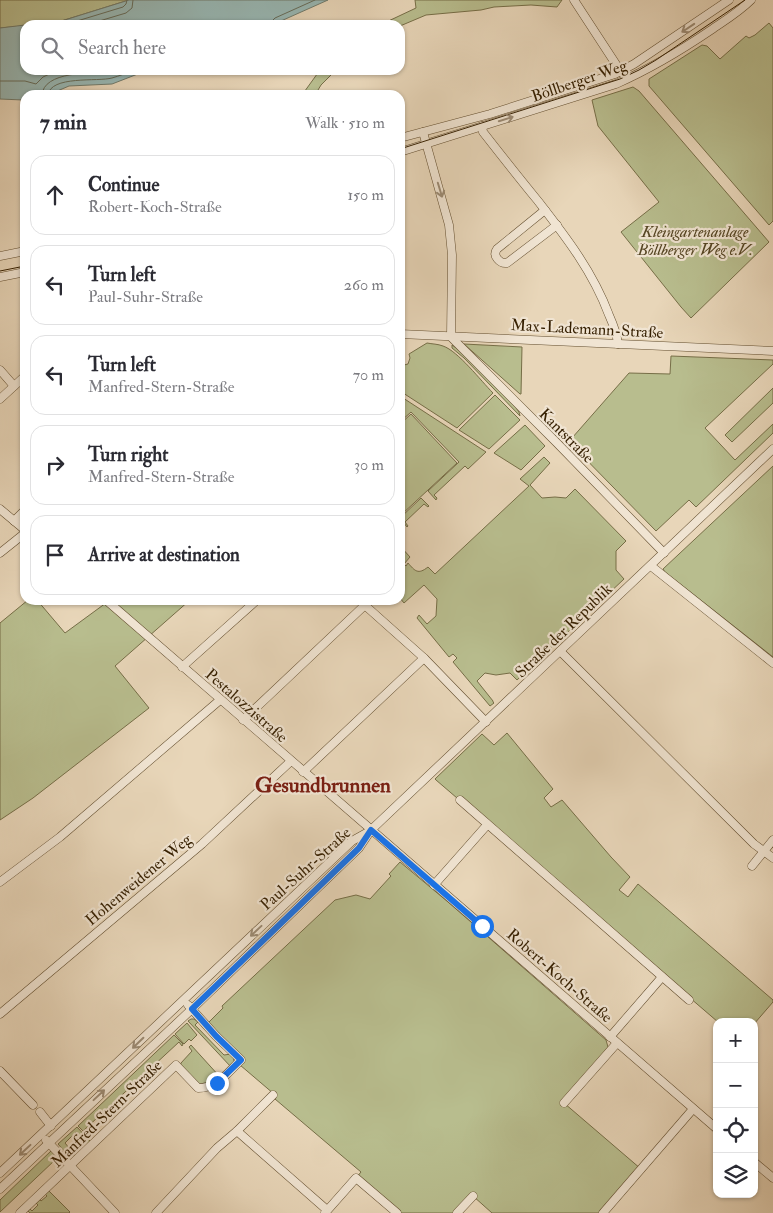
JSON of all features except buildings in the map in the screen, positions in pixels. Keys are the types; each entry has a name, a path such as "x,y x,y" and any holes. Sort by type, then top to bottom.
{"street":[{"name":"Böllberger Weg","path":"574,0 621,72"},
{"name":"Böllberger Weg","path":"405,137 490,114 621,72 729,0"},
{"name":"Böllberger Weg","path":"405,150 616,84 635,76 691,44 751,0"},
{"path":"482,126 483,132 577,252 596,285 614,328 618,344"},
{"path":"422,132 450,225 452,255 451,336"},
{"path":"545,210 497,249 495,255 500,262 507,263 557,225"},
{"path":"0,256 20,252"},
{"path":"0,277 20,273"},
{"name":"Max-Lademann-Straße","path":"405,334 773,350"},
{"name":"Kantstraße","path":"451,336 664,553"},
{"path":"0,370 14,386"},
{"path":"0,399 20,381"},
{"name":"Straße der Republik","path":"371,830 773,449"},
{"path":"0,508 20,526"},
{"path":"14,520 20,515"},
{"path":"0,553 20,535"},
{"path":"650,566 773,663"},
{"name":"Pestalozzistraße","path":"112,605 371,830"},
{"path":"182,667 251,605"},
{"path":"243,720 360,605"},
{"path":"364,605 424,658 486,722"},
{"path":"560,651 754,844 773,858"},
{"path":"303,772 424,658"},
{"path":"0,882 60,837 220,700"},
{"name":"Hohenweidener Weg","path":"0,1014 202,844 291,761"},
{"path":"460,800 689,1000"},
{"path":"434,885 488,824"},
{"name":"Robert-Koch-Straße","path":"371,830 713,1126"},
{"name":"Paul-Suhr-Straße","path":"0,1174 352,840 371,830"},
{"name":"Paul-Suhr-Straße","path":"0,1189 192,1009 359,848 371,830"},
{"path":"752,866 773,840"},
{"path":"610,1037 662,976"},
{"name":"Manfred-Stern-Straße","path":"20,1213 176,1065 198,1088 208,1088 217,1083 241,1060 183,1000"},
{"name":"Robert-Koch-Straße","path":"564,1103 617,1043"},
{"path":"0,1070 33,1105"},
{"path":"156,1213 217,1148 273,1095"},
{"path":"604,1213 693,1109"},
{"path":"40,1112 51,1126"},
{"path":"237,1131 326,1212 356,1178 397,1213"},
{"path":"42,1134 115,1213"},
{"path":"758,1165 773,1178"},
{"path":"457,1213 472,1196"}],"green space":[{"path":"0,0 129,0 65,20 20,20 20,26 0,28"},
{"path":"415,0 562,0 557,7 531,5 494,7 426,15 405,24 405,20 391,20 416,8"},
{"path":"769,23 773,28 773,221 769,225 649,86 649,79 702,45 707,46 720,59 746,36 749,38 755,35"},
{"path":"316,75 331,75 318,90 306,90"},
{"name":"Kleingartenanlage Böllberger Weg e.V.","path":"633,87 639,91 769,242 691,318 621,232 659,202 598,126 592,100"},
{"path":"427,343 443,346 469,367 493,393 457,428 405,394 405,365 408,364 409,354"},
{"path":"464,344 522,347 521,394 520,394"},
{"path":"452,345 463,353 516,408 520,416 452,348"},
{"path":"671,356 773,360 773,364 705,428 735,460 773,424 773,433 696,507 689,500 656,531 570,443 572,438 629,373 670,374"},
{"path":"773,388 773,403 732,442 725,435"},
{"path":"495,395 520,420 489,449 459,430"},
{"path":"405,399 486,452 468,469 465,466 434,495 437,498 436,500 428,491 459,462 411,412 405,417"},
{"path":"411,414 457,463 405,511 405,419"},
{"path":"525,425 545,446 521,470 494,453"},
{"path":"544,457 550,463 530,485 542,498 566,498 575,489 626,541 616,551 616,570 624,579 517,680 510,673 496,675 485,673 477,681 493,701 494,703 490,706 453,662 457,658 453,654 449,657 417,618 419,615 427,624 436,616 437,599 424,585 405,602 405,565 408,563 417,571 422,571 428,567 435,574 529,486 520,479"},
{"path":"773,466 773,657 663,569"},
{"path":"421,498 429,506 424,504 405,522 405,513"},
{"path":"405,552 410,557 405,563"},
{"path":"22,605 41,605 65,633 103,605 184,605 115,666 149,708 33,798 0,820 0,623"},
{"path":"507,733 553,789 544,798 551,807 562,800 630,877 619,890 628,897 638,884 773,1000 758,1019 713,1018 435,779 482,734 494,745"},
{"path":"400,862 606,1040 608,1047 564,1103 641,1169 602,1213 492,1213 473,1196 457,1213 397,1213 356,1178 361,1172 275,1099 274,1094 240,1065 206,1025 223,1008 222,1006 335,900 356,895 370,899 391,876 389,874"},
{"path":"191,1019 198,1022 195,1025 224,1055 231,1054 233,1056 234,1061 231,1067 188,1021"},
{"path":"187,1023 197,1035 191,1041 189,1039 184,1044 175,1034"},
{"path":"174,1035 183,1044 182,1046 179,1042 83,1131 78,1126"},
{"path":"191,1045 220,1077 200,1087 180,1067 181,1063 192,1051 189,1047"},
{"path":"77,1127 90,1141 88,1144 76,1132 65,1143 74,1156 69,1151 66,1153 58,1144"},
{"path":"52,1150 63,1162 62,1167 55,1160 0,1212 0,1200"},
{"path":"47,1189 69,1213 30,1213 26,1209 28,1207 32,1211 38,1205 34,1201 38,1197 41,1201 47,1196 43,1192"}],"water":[{"path":"129,0 328,0 283,20 65,20"},
{"path":"20,26 20,75 135,75 112,84 69,86 60,90 20,90 20,100 0,99 0,28"}],"tram line":[{"path":"405,147 620,79 656,60 745,0"},
{"path":"0,271 20,267"}],"district":[{"name":"Gesundbrunnen","path":"323,785"}],"route":[{"path":"217,1083 241,1060 192,1009 359,848 371,830 482,926"}]}
